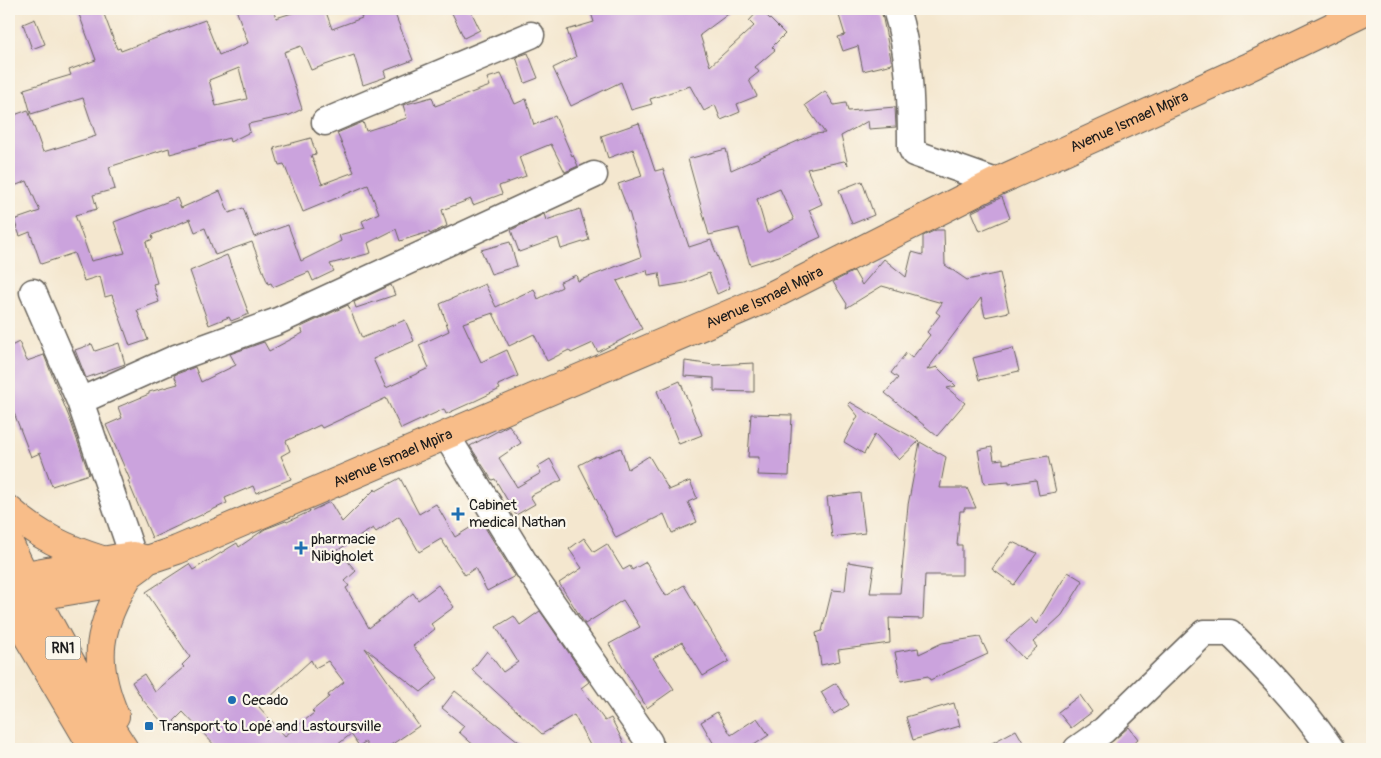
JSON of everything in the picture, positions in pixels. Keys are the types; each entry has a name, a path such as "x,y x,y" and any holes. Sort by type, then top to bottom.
{"main road":[{"name":"Avenue Ismael Mpira","path":"136,563 177,550 765,299 996,182 1247,68 1369,9"},
{"path":"9,510 33,530 61,547 103,561 136,563"},
{"name":"RN1","path":"9,543 17,593 94,749"},
{"path":"17,593 103,561"},
{"path":"17,593 107,583 136,563"},
{"path":"130,749 105,692 99,656 105,623 136,563"},
{"name":"RN1","path":"17,593 88,692 124,749"}],"street":[{"path":"896,9 905,41 910,93 911,147 914,152 996,182"},
{"path":"325,122 532,35"},
{"path":"80,401 176,358 278,321 594,175"},
{"path":"33,292 80,401 136,563"},
{"path":"446,436 529,570 649,742"},
{"path":"1076,749 1104,730 1204,632 1230,633 1277,679 1331,749"}],"building":[{"path":"77,9 102,9 117,49 120,48 121,51 205,20 219,55 248,43 236,9 273,9 276,18 305,9 325,9 332,29 362,18 358,9 393,9 413,60 384,71 386,77 363,85 354,55 311,70 301,46 284,52 302,109 290,115 248,124 250,132 230,142 229,138 170,154 169,148 109,167 115,189 93,195 97,209 75,215 91,261 125,253 114,222 177,198 181,208 220,191 229,213 243,208 254,237 288,225 301,261 341,241 339,235 365,228 362,221 379,213 368,185 303,212 284,164 279,165 274,148 311,138 316,154 311,155 322,184 354,172 337,133 363,122 366,131 407,118 403,105 432,97 435,106 490,86 487,78 501,74 515,104 526,99 534,125 555,116 578,166 565,172 551,144 519,157 526,176 499,186 502,194 473,205 471,199 442,210 447,226 430,234 429,232 400,241 396,229 368,243 371,253 330,264 334,271 313,281 309,272 273,287 271,283 268,284 252,242 215,255 205,228 195,232 190,219 152,235 153,239 146,242 157,283 153,284 159,302 137,310 148,340 130,346 112,295 105,297 100,276 84,281 74,253 41,264 30,232 20,236 14,220 40,211 27,181 9,188 9,117 28,110 43,152 96,136 83,98 31,114 24,89 71,75 69,70 96,60","holes":["239,68 247,99 216,106 209,80"]},
{"path":"450,9 470,9 480,30 464,38"},
{"path":"604,9 735,9 700,35 710,66 754,26 749,21 760,9 785,34 772,47 775,50 755,67 759,72 749,80 757,96 737,104 740,112 721,120 715,105 704,111 690,86 650,99 652,104 631,110 621,82 571,106 553,68 576,57 567,30 594,22 591,13"},
{"path":"837,9 881,9 892,64 863,71 858,46 843,51 838,37 845,35"},
{"path":"35,19 45,44 32,49 23,24"},
{"path":"528,53 538,78 525,83 516,57"},
{"path":"825,91 834,105 846,103 848,111 895,107 896,127 869,129 868,121 841,136 848,165 844,161 807,169 822,204 809,210 821,237 779,256 750,265 739,228 709,235 688,159 726,149 731,170 814,134 825,133 805,105","holes":["780,189 794,220 767,233 757,199"]},
{"path":"639,123 655,171 663,169 689,247 711,240 730,288 717,294 709,273 685,283 661,287 659,273 648,275 647,270 617,281 642,329 598,352 593,343 571,353 569,350 547,361 534,334 509,346 493,313 463,323 481,362 507,350 518,376 498,385 500,389 475,401 446,414 444,409 401,429 386,398 322,428 320,425 286,441 290,451 281,456 291,479 256,493 253,486 225,498 227,503 152,538 106,425 122,418 118,407 149,394 149,392 178,384 174,375 195,367 201,382 236,365 230,354 264,342 269,351 303,333 301,327 348,305 362,338 405,320 414,341 373,359 386,388 429,368 419,345 449,331 440,304 485,284 496,307 534,289 538,299 562,287 560,282 576,275 578,281 641,257 630,215 618,184 642,176 633,149 608,158 601,136"},
{"path":"862,181 874,215 852,224 839,190"},
{"path":"1002,197 1010,218 980,231 972,212"},
{"path":"580,209 589,240 561,249 558,238 519,252 511,230 544,214 546,220"},
{"path":"936,230 944,230 945,265 967,280 1000,273 1009,312 985,317 981,298 927,370 937,367 956,386 947,388 965,403 937,436 885,393 898,378 891,373 906,353 912,358 930,335 927,332 940,315 936,312 942,303 882,286 846,308 847,304 833,282 854,271 862,285 884,259 906,277 912,252 923,255 923,236"},
{"path":"510,242 517,266 491,274 481,250"},
{"path":"227,255 249,314 231,321 229,317 209,325 190,271"},
{"path":"391,285 395,295 356,308 354,302"},
{"path":"19,342 27,361 44,355 71,422 89,474 52,486 40,453 31,457 9,400 9,347"},
{"path":"119,343 125,364 86,378 75,350 92,344 95,351"},
{"path":"1013,348 1019,371 979,380 973,358"},
{"path":"685,361 714,365 754,363 754,392 714,391 714,378 684,376"},
{"path":"680,381 702,435 679,444 657,391"},
{"path":"850,402 919,441 899,460 875,434 864,454 844,442 858,416 848,404"},
{"path":"751,414 792,415 789,476 758,475 759,457 748,457"},
{"path":"509,425 521,443 499,458 517,487 541,473 537,467 550,459 562,480 530,496 535,504 516,515 495,479 492,480 470,446"},
{"path":"920,442 946,457 940,488 967,488 976,508 964,508 964,511 960,511 957,545 962,545 962,575 925,575 923,619 889,618 890,643 838,650 840,661 821,665 816,633 822,631 832,590 845,591 848,562 874,566 870,593 900,593 908,505"},
{"path":"992,447 994,460 1003,459 1003,464 1048,456 1056,492 1039,495 1036,480 1009,484 1009,482 984,484 978,450"},
{"path":"621,448 628,469 649,456 669,490 690,481 697,498 688,502 697,522 672,533 664,514 616,538 579,465 596,456"},
{"path":"400,478 419,514 436,504 455,537 481,521 515,576 487,591 475,568 465,575 441,539 419,552 399,516 376,532 373,528 338,550 356,571 345,581 349,586 346,588 369,628 413,593 418,600 438,585 454,607 431,624 435,629 413,646 438,678 421,692 365,648 419,726 385,749 370,749 365,742 359,746 351,734 332,749 218,749 183,712 174,721 176,725 169,730 142,699 132,682 144,674 155,692 184,667 182,665 190,657 146,592 189,564 193,570 237,543 239,547 265,529 287,522 330,502 342,522 375,489 376,491","holes":["311,660 315,668 328,661 344,682 312,711 314,713 285,736 259,707"]},
{"path":"860,493 865,533 832,537 827,497"},
{"path":"584,538 594,552 607,544 623,570 630,566 632,570 646,562 666,596 684,585 729,661 703,676 682,642 653,658 674,689 647,708 609,644 640,627 623,600 585,624 559,583 582,568 569,549"},
{"path":"1012,542 1037,553 1014,585 992,569"},
{"path":"1068,572 1083,581 1062,615 1033,642 1037,647 1024,659 1006,640 1031,618 1036,624"},
{"path":"540,611 589,682 581,688 605,721 611,718 627,749 592,749 574,715 542,734 472,670 487,651 503,672 518,662 496,627 514,616 520,625"},
{"path":"980,637 988,654 930,680 928,676 901,681 895,652 918,648 919,654 942,643"},
{"path":"836,683 849,705 834,714 821,692"},
{"path":"455,691 528,749 478,749 459,732 464,726 442,708"},
{"path":"1080,695 1092,712 1071,728 1058,712"},
{"path":"954,703 960,726 913,740 906,717"},
{"path":"717,712 731,735 757,718 769,735 748,749 710,749 715,746 701,722"},
{"path":"1129,727 1138,739 1126,749 1103,749"},
{"path":"1016,730 1027,749 981,749"}],"place":[{"name":"Cabinet medical Nathan","path":"458,514"},
{"name":"pharmacie Nibigholet","path":"301,548"},
{"name":"Cecado","path":"232,700"},
{"name":"Transport to Lopé and Lastoursville","path":"149,726"}]}
